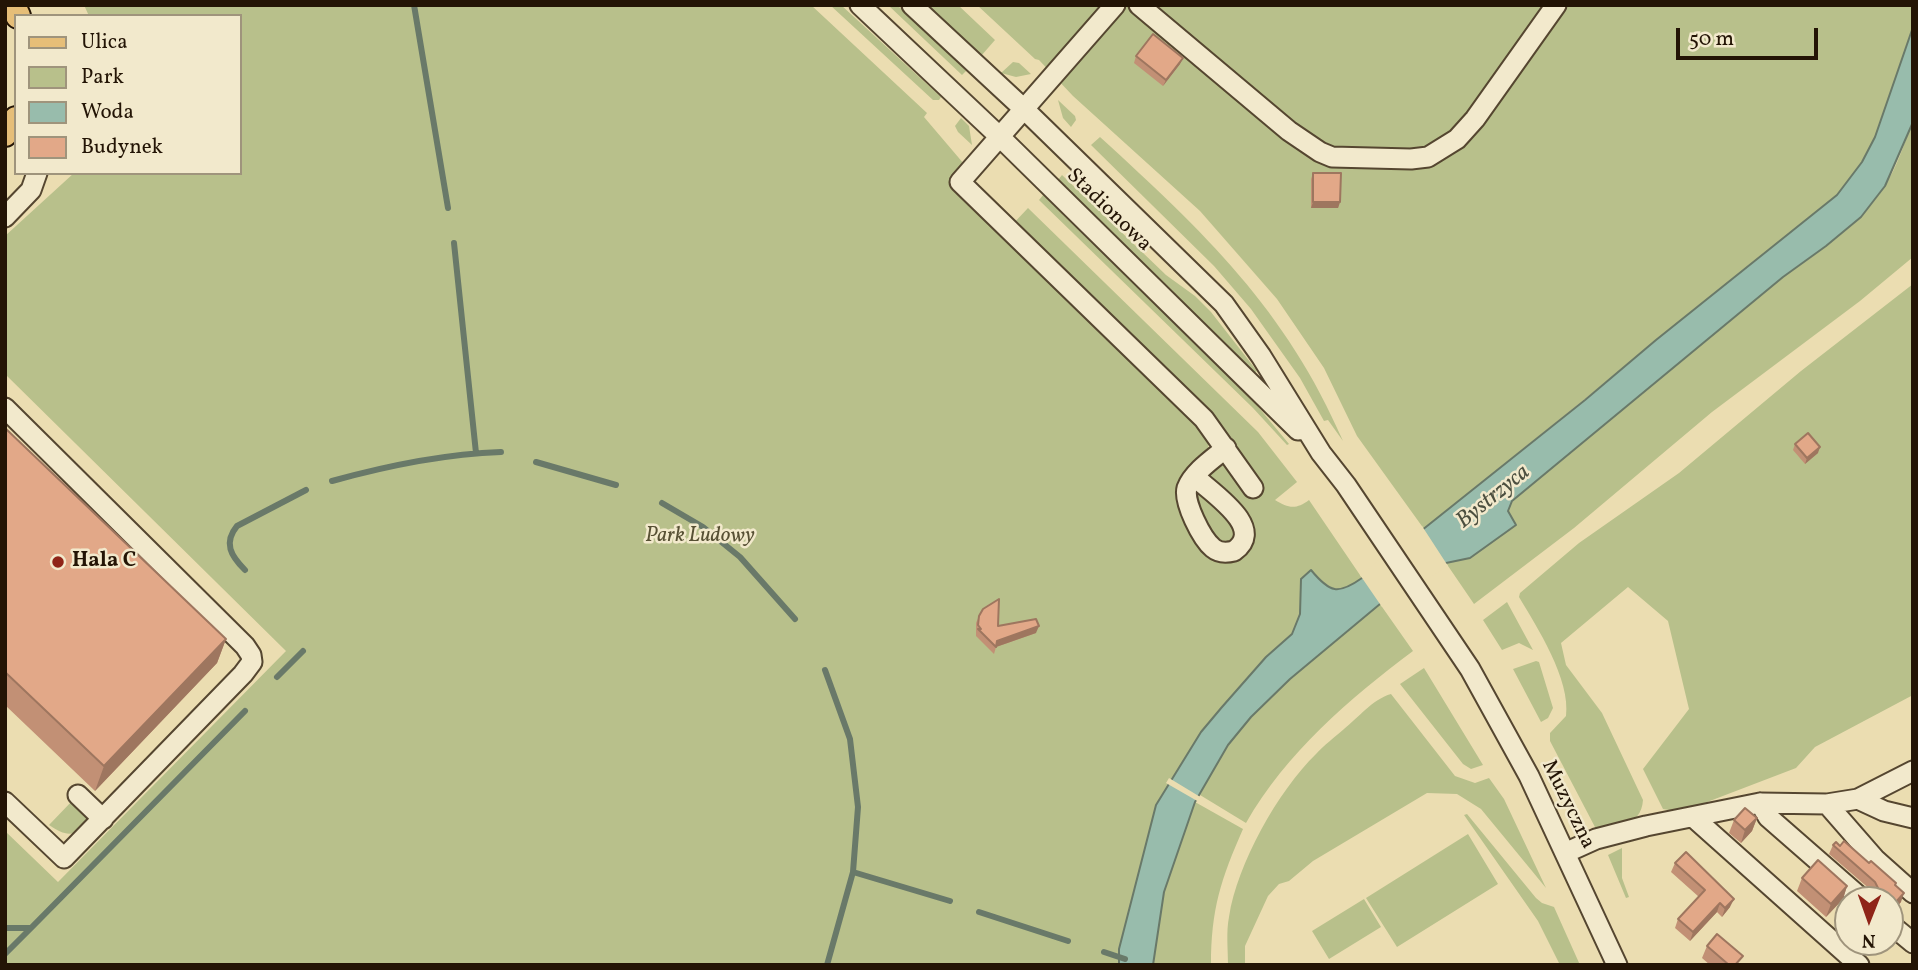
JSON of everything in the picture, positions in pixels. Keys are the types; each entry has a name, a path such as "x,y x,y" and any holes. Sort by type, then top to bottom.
{"street":[{"name":"Stadionowa","path":"860,5 1000,137 1321,453"},
{"name":"Stadionowa","path":"912,5 1025,110 1224,304 1261,356 1321,453 1346,485"},
{"path":"1115,5 960,182 1204,419 1253,488"},
{"path":"1139,5 1289,131 1320,152 1332,157 1411,159 1429,157 1457,139 1475,119 1556,5"},
{"path":"5,217 31,190 36,175"},
{"path":"5,408 245,646 252,662 64,858 5,802"},
{"path":"1195,477 1226,448"},
{"name":"Muzyczna","path":"1346,485 1470,668 1529,776 1617,965"},
{"path":"1565,853 1596,839 1760,803 1827,804 1858,800 1913,771"},
{"path":"78,795 103,819"},
{"path":"1858,800 1884,811 1913,818"},
{"path":"1760,803 1768,817 1847,886"},
{"path":"1827,804 1875,859 1913,893"},
{"path":"1857,837 1884,811"},
{"path":"1693,817 1859,965"}],"green space":[{"name":"Park Ludowy","path":"84,5 811,5 927,113 924,117 964,164 949,181 1186,411 1209,438 1208,450 1189,475 1206,546 1245,550 1209,473 1223,462 1261,488 1012,225 1028,208 1258,432 1297,482 1275,500 1292,507 1309,500 1362,578 1340,589 1324,584 1311,571 1301,579 1300,614 1292,634 1266,657 1201,732 1156,805 1119,949 1119,965 5,965 5,831 58,882 286,651 5,374 5,236 72,175 242,175 242,14 88,14"},
{"path":"830,5 841,5 941,97 939,100 933,100"},
{"path":"888,5 897,5 966,71 962,75"},
{"path":"927,5 958,5 995,40 981,56"},
{"path":"977,5 1913,5 1913,27 1875,137 1862,162 1837,195 1424,529 1357,436 1324,368 1277,299 1200,211"},
{"path":"1013,62 1019,63 1031,74 1016,77 1001,73"},
{"path":"1058,100 1075,116 1076,120 1071,127 1063,118"},
{"path":"961,118 969,126 972,145 955,126"},
{"path":"1913,122 1913,257 1860,301 1712,412 1574,528 1474,604 1446,563 1470,558 1515,525 1508,511 1512,501 1783,277 1851,226 1889,180"},
{"path":"1100,137 1174,206 1239,275 1296,351 1343,441 1328,420 1324,421 1300,378 1251,309 1214,266 1091,145"},
{"path":"1062,175 1166,275 1195,296 1211,312 1257,371 1254,373 1058,180"},
{"path":"1044,194 1250,397 1289,444 1287,445 1253,408 1039,200"},
{"path":"1913,284 1913,695 1815,747 1796,768 1681,812 1663,809 1643,769 1689,709 1668,621 1628,587 1561,643 1566,665 1602,713 1643,800 1638,815 1633,820 1596,829 1550,741 1550,733 1566,716 1563,686 1551,654 1519,597 1520,593 1579,543 1679,473 1801,371"},
{"path":"1196,486 1238,530 1231,543 1218,543 1194,505"},
{"path":"1507,602 1533,650 1519,643 1502,650 1483,620"},
{"path":"1380,604 1413,651 1320,729 1280,773 1246,823 1200,795 1226,749 1263,704"},
{"path":"1539,662 1553,708 1548,718 1541,722 1513,669"},
{"path":"1424,668 1483,765 1471,769 1463,764 1400,684"},
{"path":"1391,694 1455,776 1475,783 1489,778 1504,799 1546,888 1481,809 1457,794 1427,793 1313,861 1289,881 1279,884 1268,896 1245,946 1245,965 1228,965 1228,929 1233,896 1261,829 1302,769 1319,751 1372,704"},
{"path":"73,800 93,820 77,832 67,834 49,825"},
{"path":"1195,802 1243,829 1229,863 1215,911 1211,965 1153,965 1164,892"},
{"path":"1467,814 1536,898 1554,907 1580,965 1560,965 1538,921 1464,815"},
{"path":"1468,834 1498,884 1397,947 1366,898"},
{"path":"1622,848 1622,878 1629,897 1626,898 1608,855"},
{"path":"1364,899 1381,927 1329,959 1312,931"}],"water":[{"name":"Bystrzyca","path":"1913,27 1913,122 1885,186 1861,217 1783,277 1512,501 1508,511 1516,525 1470,558 1446,563 1380,604 1290,679 1251,717 1228,745 1195,802 1164,892 1153,965 1119,965 1119,949 1156,805 1201,732 1266,657 1292,634 1300,614 1301,579 1311,570 1329,587 1340,589 1362,578 1837,195 1862,162 1875,137"}],"pier":[{"path":"1422,526 1448,566 1382,607 1360,575"},
{"path":"1169,778 1202,798 1199,802 1166,783"}],"building":[{"path":"1153,34 1183,58 1166,80 1136,56"},
{"path":"1313,173 1341,173 1340,202 1313,202"},
{"name":"Hala C","path":"5,428 226,639 104,766 5,672"},
{"path":"1808,433 1820,447 1807,458 1795,444"},
{"path":"999,599 998,626 1036,619 1039,626 997,641 996,647 978,629 981,629 978,625 983,609"},
{"path":"1745,808 1757,818 1745,830 1734,820"},
{"path":"1844,841 1869,863 1871,861 1896,886 1877,886 1833,845 1836,842 1840,846"},
{"path":"1686,852 1734,899 1725,908 1720,903 1693,932 1678,919 1705,890 1675,863"},
{"path":"1818,860 1847,886 1834,886 1834,901 1831,904 1802,878"},
{"path":"1717,934 1743,956 1735,965 1729,965 1707,946"}],"waterway":[{"path":"414,5 448,208"},
{"path":"454,243 476,453"},
{"path":"332,481 416,462 501,452"},
{"path":"536,462 616,485"},
{"path":"245,570 230,549 230,538 237,526 306,490"},
{"path":"662,503 703,527 740,557 795,619"},
{"path":"277,677 303,651"},
{"path":"825,670 850,739 858,807 853,872 827,965"},
{"path":"5,928 31,928 245,711"},
{"path":"853,872 950,901"},
{"path":"979,912 1068,941"},
{"path":"5,954 31,928"},
{"path":"1104,952 1125,959"}],"place":[{"name":"Hala C","path":"58,562"}]}
